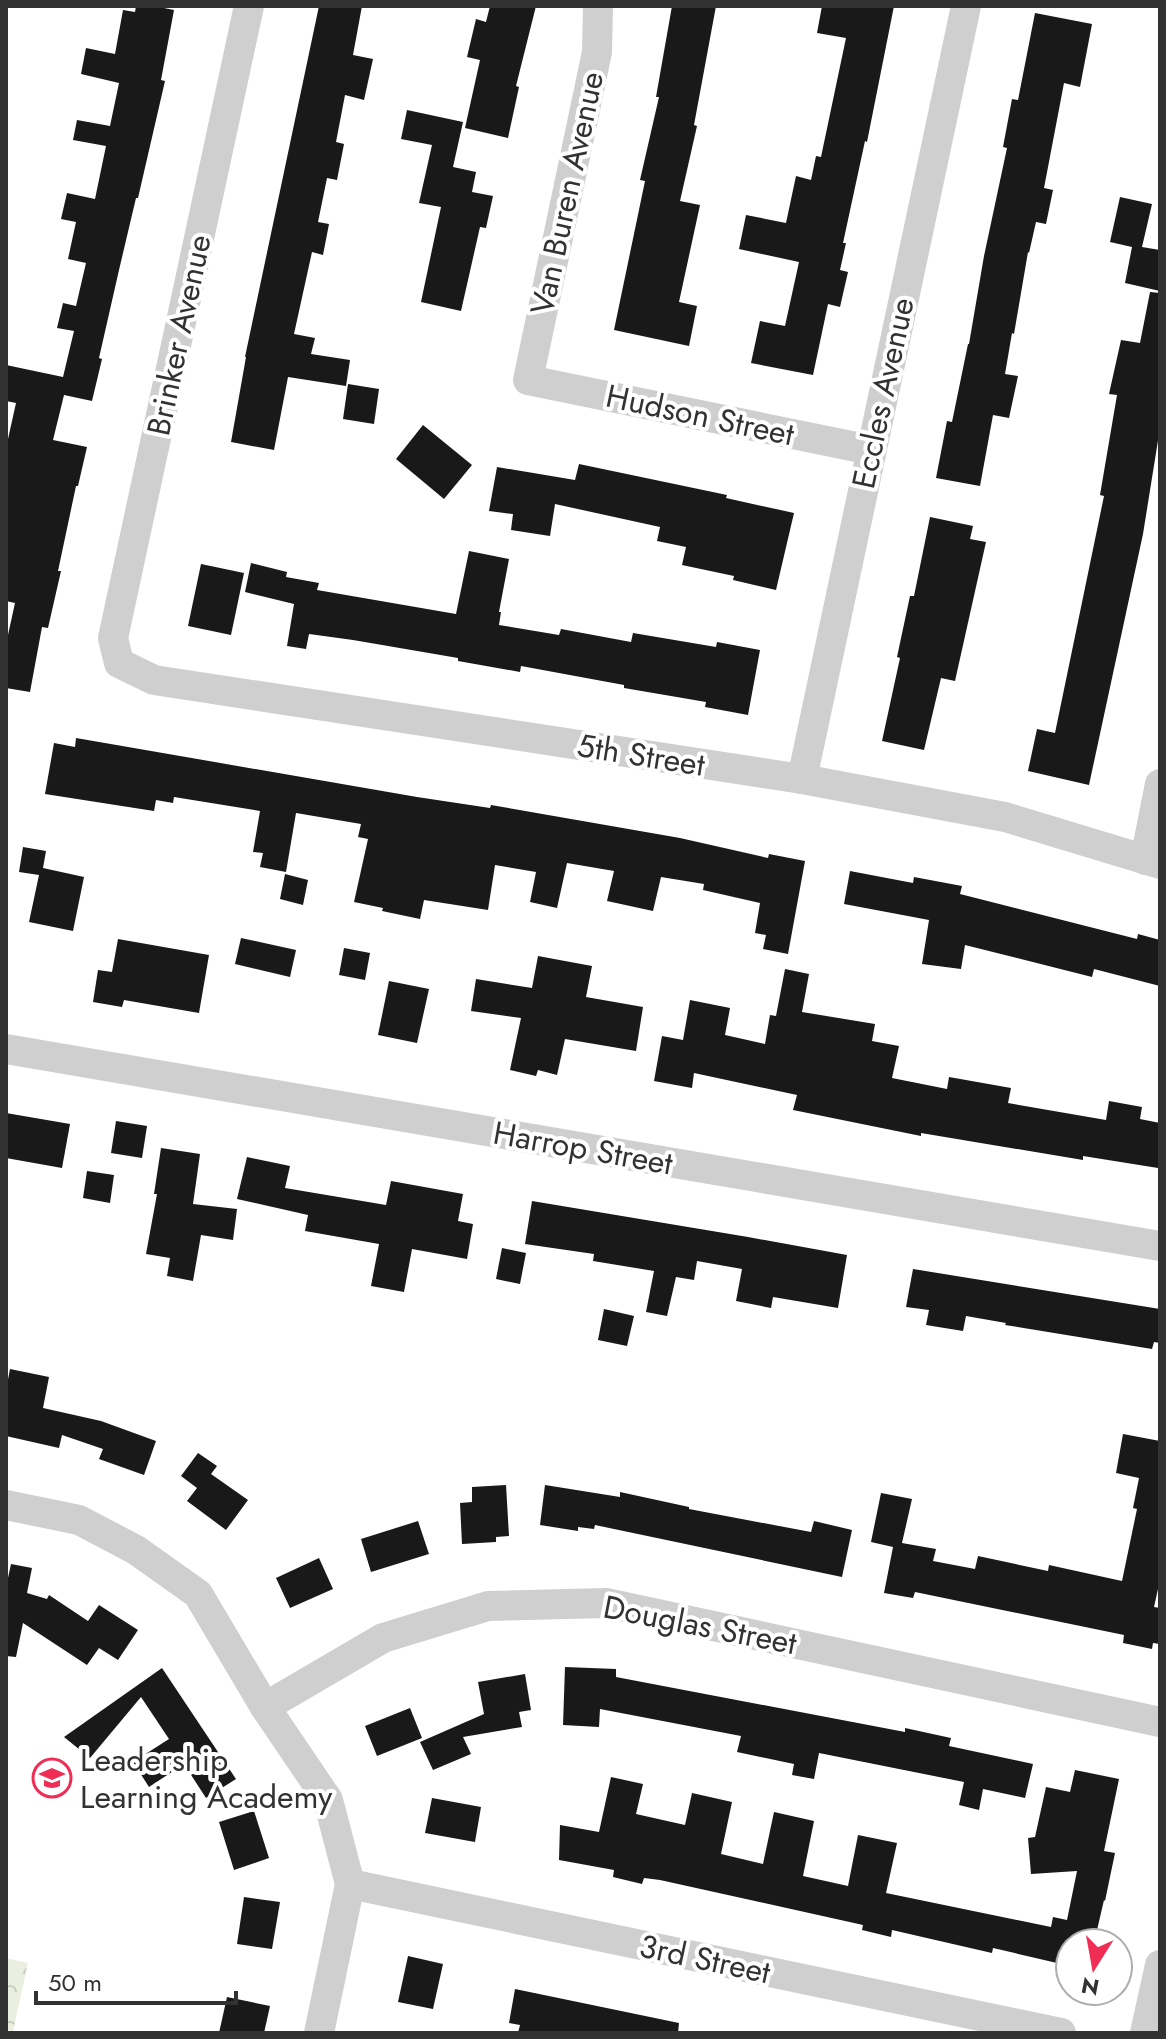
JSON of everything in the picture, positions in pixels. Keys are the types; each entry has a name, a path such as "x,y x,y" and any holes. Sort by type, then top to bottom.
{"street":[{"name":"Brinker Avenue","path":"119,663 113,638 249,6"},
{"name":"Van Buren Avenue","path":"528,380 597,52 598,6"},
{"name":"Eccles Avenue","path":"802,779 966,6"},
{"name":"Hudson Street","path":"528,380 871,450"},
{"name":"5th Street","path":"119,663 154,680 802,779 1005,817 1152,862"},
{"path":"1152,862 1160,784"},
{"name":"Harrop Street","path":"6,1049 1160,1246"},
{"path":"6,1505 79,1520 136,1550 198,1594 265,1707 328,1800 350,1884 319,2033"},
{"name":"Douglas Street","path":"265,1707 383,1638 488,1606 606,1603 1160,1722"},
{"name":"3rd Street","path":"350,1884 1061,2033"},
{"path":"1145,2033 1160,1965"}],"green space":[{"path":"6,1958 28,1963 13,2031 6,2030"}],"building":[{"path":"136,6 174,10 161,80 165,81 119,270 92,401 64,395 53,440 87,447 76,486 48,628 42,627 30,692 6,688 6,644 15,603 6,601 6,448 16,403 6,401 6,365 63,377 74,331 57,328 63,303 76,306 86,263 68,259 76,222 61,219 67,193 95,199 106,146 73,140 77,120 110,126 119,83 81,74 86,48 115,54 123,10 135,12"},
{"path":"319,6 362,6 353,55 373,59 364,100 345,95 336,142 344,144 337,180 327,178 318,222 329,224 323,255 312,252 294,334 315,338 311,354 350,360 346,386 288,377 274,450 231,442 245,357"},
{"path":"490,6 536,6 516,86 519,87 508,138 465,128 480,60 467,57 476,19 486,22"},
{"path":"672,6 716,6 694,125 697,126 680,201 700,205 679,302 697,306 689,346 614,330 645,181 640,180 659,97 656,97"},
{"path":"822,6 894,6 843,243 846,243 840,270 848,272 840,307 828,304 813,375 751,363 760,321 785,326 799,262 739,249 746,215 786,223 796,176 811,180 816,156 821,157 846,38 817,33"},
{"path":"1035,13 1092,24 1080,87 1064,83 1044,188 1053,190 1046,224 1036,222 1028,252 1005,374 1018,376 1009,418 993,415 980,486 936,478 947,421 952,422 969,344 1007,148 1003,147 1012,99 1018,100"},
{"path":"407,110 463,122 453,167 476,172 472,192 493,196 486,228 480,227 461,311 421,302 441,207 419,203 432,145 401,139"},
{"path":"1120,197 1152,204 1142,247 1160,250 1160,291 1125,283 1132,247 1110,242"},
{"path":"1150,292 1160,293 1160,428 1143,534 1089,785 1028,771 1037,729 1055,733 1104,496 1100,495 1117,395 1109,394 1121,340 1140,343"},
{"path":"348,384 379,389 374,424 343,419"},
{"path":"423,425 472,465 444,499 396,459"},
{"path":"579,464 727,495 726,498 794,513 776,590 733,580 734,576 682,565 686,547 657,541 660,527 555,504 550,536 511,530 513,514 489,511 497,467 575,480"},
{"path":"930,517 973,526 970,539 986,542 955,681 941,678 924,750 882,741 910,596 914,596"},
{"path":"469,551 509,559 499,625 559,635 561,629 631,642 633,633 716,647 717,642 760,650 748,715 705,707 706,702 624,688 624,685 521,666 520,672 353,640 309,634 306,649 287,646 294,604 245,592 251,563 287,572 286,577 319,583 317,590 456,614"},
{"path":"201,564 244,573 231,635 188,626"},
{"path":"76,738 417,797 490,808 491,805 680,838 768,858 769,854 805,861 788,954 763,949 766,935 755,933 760,903 703,890 704,884 661,877 653,911 607,901 614,871 567,863 557,908 530,902 536,872 495,865 488,910 424,900 420,919 382,911 383,908 354,902 368,839 358,837 361,824 296,813 286,872 260,867 263,853 253,852 260,811 174,797 173,803 156,800 154,811 45,794 54,743 75,747"},
{"path":"23,847 46,851 43,868 84,877 73,931 29,922 39,875 19,872"},
{"path":"850,871 913,883 914,877 962,886 960,894 1137,939 1138,934 1160,940 1160,986 1094,969 1092,977 965,945 961,969 922,964 929,920 844,904"},
{"path":"285,874 308,880 303,905 280,899"},
{"path":"241,938 296,950 290,977 235,964"},
{"path":"118,939 209,955 199,1013 124,1000 122,1007 93,1002 98,970 112,972"},
{"path":"344,948 370,953 365,980 339,975"},
{"path":"538,956 592,966 586,997 643,1007 636,1051 565,1039 557,1075 538,1070 536,1076 510,1070 521,1018 471,1011 476,979 532,988"},
{"path":"785,969 809,974 802,1012 875,1024 872,1041 899,1046 892,1078 947,1089 949,1077 1011,1088 1008,1103 1106,1120 1109,1101 1142,1107 1140,1119 1160,1123 1158,1168 1083,1156 1083,1160 921,1133 921,1136 793,1110 797,1095 694,1073 692,1088 654,1081 662,1036 683,1040 690,1000 730,1008 725,1035 765,1044 770,1015 776,1016"},
{"path":"389,981 429,989 417,1043 378,1035"},
{"path":"6,1113 70,1124 62,1168 6,1158"},
{"path":"116,1121 147,1126 142,1158 111,1153"},
{"path":"161,1148 200,1154 193,1204 237,1209 233,1240 201,1235 193,1281 167,1276 170,1258 146,1254 157,1194 154,1194"},
{"path":"247,1157 290,1166 285,1188 386,1205 391,1181 463,1194 458,1221 473,1224 467,1259 412,1249 404,1292 371,1286 379,1244 305,1231 308,1215 237,1199"},
{"path":"87,1171 114,1175 110,1203 83,1198"},
{"path":"532,1201 847,1255 838,1308 773,1297 771,1308 736,1301 742,1269 697,1261 694,1280 676,1277 667,1316 646,1312 654,1271 593,1261 594,1254 525,1244"},
{"path":"502,1248 526,1253 520,1284 496,1279"},
{"path":"913,1269 1160,1309 1160,1343 1154,1342 1152,1349 966,1316 963,1331 926,1325 929,1310 906,1307"},
{"path":"604,1309 634,1316 627,1346 598,1340"},
{"path":"10,1369 49,1377 43,1408 101,1421 156,1441 144,1475 99,1459 103,1449 62,1435 59,1448 6,1436 6,1390"},
{"path":"1123,1434 1160,1441 1160,1580 1154,1607 1160,1608 1160,1644 1153,1643 1152,1649 1123,1643 1124,1635 915,1592 913,1598 884,1593 893,1547 871,1542 881,1493 912,1499 902,1543 936,1549 933,1561 975,1569 978,1556 1048,1571 1049,1565 1122,1581 1137,1509 1133,1508 1139,1478 1116,1473"},
{"path":"198,1453 217,1466 211,1474 248,1500 226,1530 187,1501 197,1488 181,1476"},
{"path":"506,1485 509,1536 496,1537 496,1542 462,1544 460,1503 472,1502 472,1487"},
{"path":"545,1485 620,1497 620,1492 689,1509 811,1532 814,1521 852,1530 842,1577 595,1525 594,1529 578,1527 578,1531 540,1525"},
{"path":"418,1521 429,1554 371,1572 361,1539"},
{"path":"319,1558 333,1589 290,1608 276,1578"},
{"path":"11,1564 32,1568 27,1593 47,1599 49,1595 88,1621 99,1605 138,1630 118,1660 99,1648 87,1665 23,1623 16,1657 6,1656 6,1587"},
{"path":"565,1667 616,1669 616,1677 951,1738 949,1746 1033,1764 1025,1798 983,1789 979,1810 959,1805 964,1782 819,1753 814,1779 792,1775 794,1764 737,1752 741,1736 600,1709 599,1727 563,1725"},
{"path":"162,1668 236,1779 206,1798 184,1764 149,1787 133,1762 169,1739 141,1697 90,1758 64,1737"},
{"path":"525,1674 531,1710 519,1712 522,1727 463,1737 471,1754 433,1770 420,1742 484,1714 478,1682"},
{"path":"410,1708 422,1738 377,1756 365,1726"},
{"path":"1075,1770 1119,1779 1104,1851 1115,1853 1098,1927 1054,1927 1054,1962 993,1948 992,1953 892,1930 891,1937 862,1930 863,1925 660,1880 644,1878 642,1884 613,1877 614,1870 559,1860 560,1825 599,1832 611,1777 643,1784 636,1814 685,1825 692,1793 732,1802 721,1854 763,1864 774,1812 814,1821 803,1876 848,1886 858,1835 897,1843 886,1893 1051,1927 1053,1917 1067,1920 1077,1871 1031,1874 1028,1838 1035,1837 1046,1787 1070,1792"},
{"path":"432,1798 481,1807 475,1842 425,1833"},
{"path":"254,1811 269,1858 234,1870 219,1822"},
{"path":"244,1897 280,1902 272,1949 237,1944"},
{"path":"408,1956 443,1964 433,2009 398,2002"},
{"path":"515,1989 679,2023 678,2033 518,2033 520,2025 509,2023"},
{"path":"227,1997 270,2006 264,2033 219,2033"}],"place":[{"name":"Leadership Learning Academy","path":"52,1778"}]}
